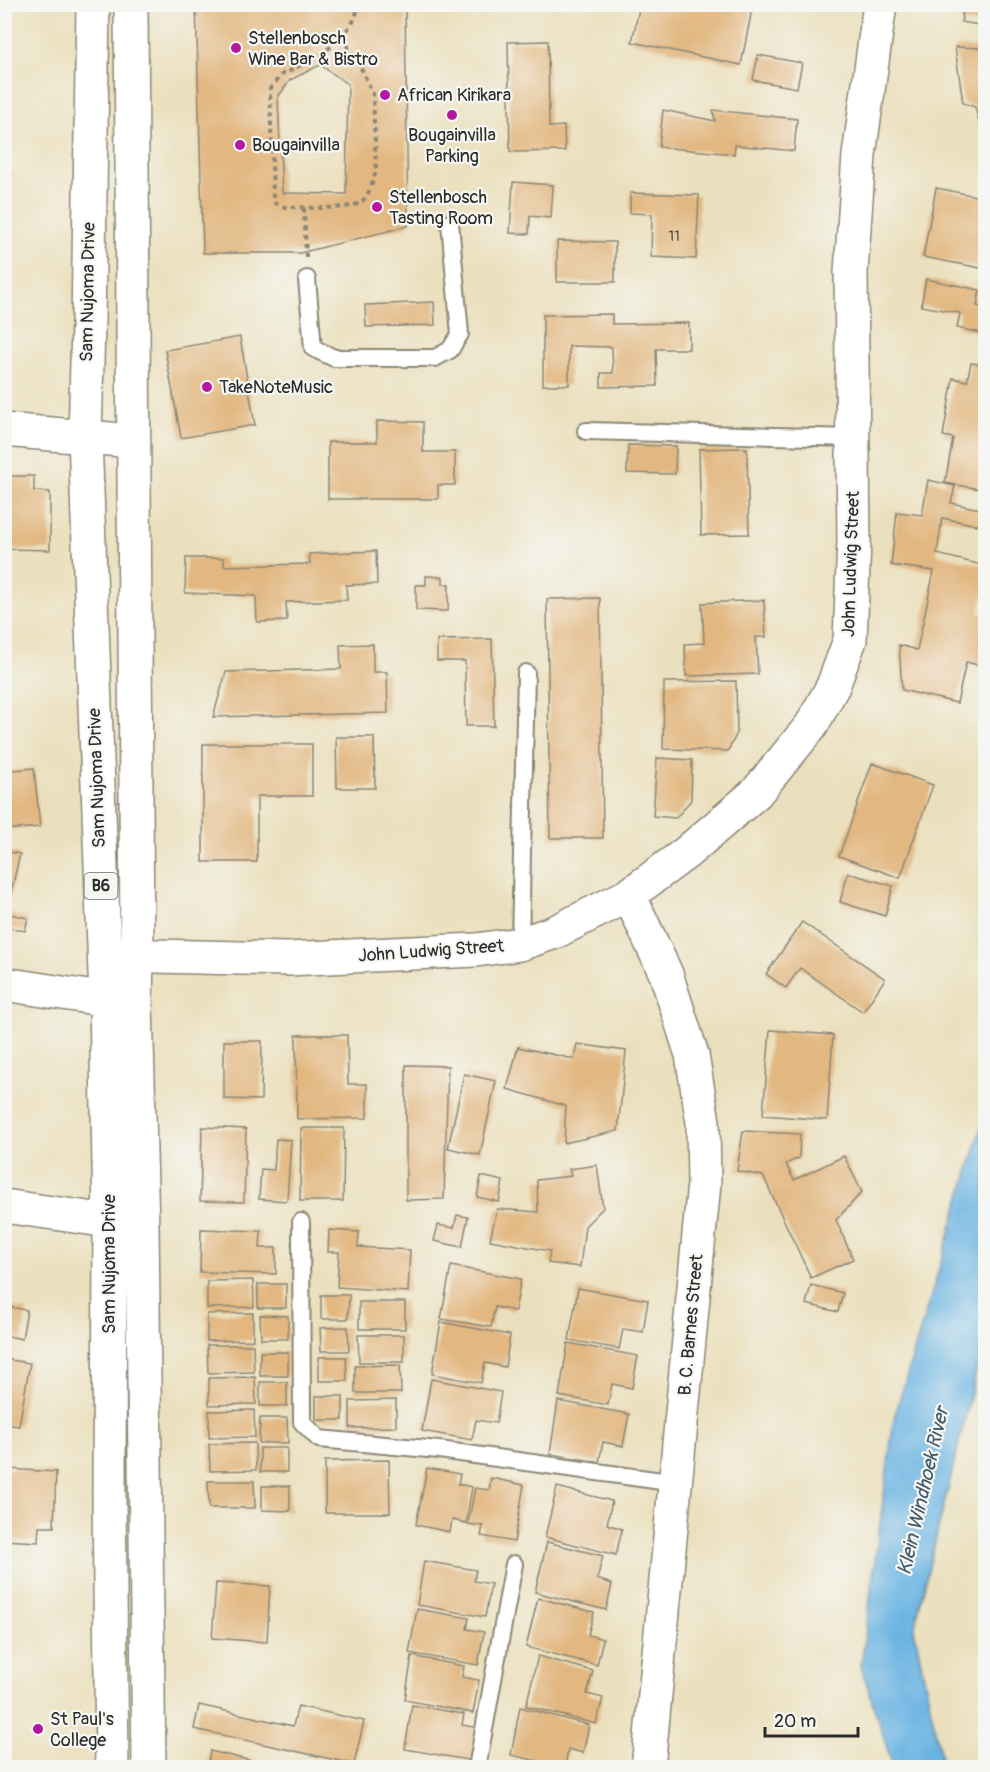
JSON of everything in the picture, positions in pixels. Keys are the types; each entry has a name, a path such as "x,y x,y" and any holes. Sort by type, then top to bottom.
{"main road":[{"name":"Sam Nujoma Drive","path":"93,4 85,436 104,955 121,1002 142,1226 149,1767"},
{"name":"Sam Nujoma Drive","path":"112,1767 109,1496 110,1222 121,1002 137,956 131,4"},
{"name":"John Ludwig Street","path":"104,955 298,959 476,950 520,944 555,933 629,895 686,854 756,793 811,726 833,686 850,640 854,541 852,260 859,155 880,4"},
{"path":"4,430 133,441"},
{"name":"B. C. Barnes Street","path":"629,895 666,974 692,1055 703,1122 704,1183 648,1767"},
{"path":"4,984 121,1002"},
{"path":"4,1206 142,1226"}],"lane":[{"path":"307,279 313,348 334,358 435,358 450,350 460,334 450,223"},
{"path":"586,431 854,438"},
{"path":"520,944 526,673"},
{"path":"301,1222 302,1422 319,1439 438,1450 676,1482"},
{"path":"477,1767 514,1564"}],"path":[{"path":"342,37 362,70 373,94 375,175 361,202 339,208 285,207 275,203 270,89 281,75 321,55 342,37 353,22 360,4"},
{"path":"304,207 307,279"}],"water":[{"name":"Klein Windhoek River","path":"985,1116 985,1335 914,1629 943,1767 893,1767 861,1666 894,1418"}],"building":[{"name":"Bougainvilla","path":"196,4 405,4 408,226 300,253 203,253","holes":["320,65 348,84 346,194 282,193 278,97 290,80"]},
{"path":"640,4 753,4 741,65 632,42"},
{"path":"964,5 986,5 986,26 961,22"},
{"path":"548,41 549,127 564,126 565,151 510,152 508,42"},
{"path":"955,47 986,48 986,147 975,107 963,103"},
{"path":"758,55 802,63 797,88 753,80"},
{"path":"663,110 715,121 713,110 797,119 794,151 735,145 734,154 659,147"},
{"path":"4,171 12,173 5,202 4,202"},
{"path":"513,182 553,185 551,218 530,216 529,234 510,233"},
{"path":"936,188 986,198 986,269 923,257"},
{"path":"630,193 699,195 696,259 651,257 652,214 630,213"},
{"path":"557,241 615,242 615,282 557,282"},
{"path":"926,279 980,290 977,306 986,308 986,334 957,328 960,313 921,306"},
{"path":"434,302 435,325 366,327 365,305"},
{"path":"612,314 612,324 689,323 689,349 656,349 657,386 601,387 601,373 613,373 612,347 569,346 569,385 543,385 543,315"},
{"path":"240,337 255,425 181,438 165,350"},
{"path":"971,363 986,365 986,490 945,483 953,438 943,436 953,378 967,381"},
{"path":"377,421 423,422 423,452 455,452 455,485 438,485 438,499 328,499 328,442 377,442"},
{"path":"628,445 676,446 675,474 627,473"},
{"path":"747,448 749,534 701,535 699,449"},
{"path":"4,476 34,476 34,491 50,492 50,550 4,549"},
{"path":"928,480 955,486 951,503 985,510 982,526 942,518 937,554 986,566 986,597 983,597 979,613 986,614 986,667 966,662 957,703 902,690 899,645 917,650 934,571 891,565 897,512 922,515"},
{"path":"376,551 377,584 346,585 347,600 286,602 287,621 257,622 256,596 185,593 186,558 224,558 224,566 310,564 309,554"},
{"path":"426,576 443,577 443,584 449,584 448,611 416,610 416,585 426,585"},
{"path":"600,598 603,838 550,838 547,599"},
{"path":"764,600 766,637 756,637 758,674 686,676 685,644 704,643 702,603"},
{"path":"492,639 494,726 466,726 465,661 437,661 437,640"},
{"path":"373,644 373,672 387,672 388,713 213,717 226,672 341,669 340,645"},
{"path":"736,681 737,733 728,751 663,749 664,682"},
{"path":"336,737 374,737 375,788 337,788"},
{"path":"203,744 312,744 312,796 257,796 257,862 203,862"},
{"path":"657,758 692,760 691,800 676,818 653,816"},
{"path":"872,763 933,785 900,878 839,856"},
{"path":"34,768 40,827 4,830 4,771"},
{"path":"4,851 20,854 6,913 28,918 25,931 4,927"},
{"path":"848,873 893,886 885,916 840,902"},
{"path":"802,922 885,979 863,1012 800,968 786,988 766,974"},
{"path":"770,1030 833,1035 827,1120 763,1115"},
{"path":"296,1035 347,1035 348,1084 367,1084 367,1118 297,1119"},
{"path":"224,1041 262,1041 261,1100 224,1099"},
{"path":"577,1044 626,1051 618,1131 564,1143 566,1106 507,1089 518,1047 574,1059"},
{"path":"406,1065 448,1066 444,1199 406,1200"},
{"path":"464,1074 496,1081 480,1155 448,1148"},
{"path":"4,1120 8,1121 6,1135 4,1135"},
{"path":"202,1127 246,1129 244,1202 200,1201"},
{"path":"301,1128 344,1128 343,1201 300,1201"},
{"path":"743,1131 800,1134 799,1158 786,1164 794,1180 844,1156 862,1192 836,1220 853,1259 811,1278 763,1176 737,1171"},
{"path":"276,1139 291,1140 287,1201 259,1199 261,1169 274,1170"},
{"path":"597,1165 603,1208 585,1226 580,1267 548,1263 550,1251 490,1240 497,1209 538,1212 537,1180 571,1176 569,1169"},
{"path":"481,1176 503,1181 499,1202 477,1197"},
{"path":"457,1215 468,1217 462,1247 434,1241 438,1225 454,1228"},
{"path":"201,1229 261,1231 260,1248 276,1248 276,1274 200,1272"},
{"path":"329,1230 359,1232 358,1247 410,1250 408,1292 337,1287 339,1252 328,1252"},
{"path":"451,1266 521,1279 515,1311 495,1307 491,1327 441,1319"},
{"path":"253,1280 254,1307 207,1308 207,1281"},
{"path":"258,1284 286,1284 286,1308 258,1308"},
{"path":"811,1285 843,1293 838,1312 806,1304"},
{"path":"578,1288 648,1300 643,1332 623,1329 619,1349 569,1340"},
{"path":"321,1295 349,1295 348,1319 321,1319"},
{"path":"359,1302 405,1302 405,1329 359,1329"},
{"path":"4,1306 27,1310 22,1339 4,1335"},
{"path":"253,1313 253,1340 207,1341 207,1314"},
{"path":"260,1315 288,1316 288,1339 261,1339"},
{"path":"441,1322 510,1335 505,1367 485,1363 481,1383 432,1374"},
{"path":"348,1327 349,1351 321,1351 320,1328"},
{"path":"358,1335 404,1335 404,1362 359,1362"},
{"path":"568,1343 638,1356 632,1388 612,1384 608,1405 559,1396"},
{"path":"207,1345 253,1345 254,1372 208,1373"},
{"path":"260,1352 288,1352 288,1376 260,1376"},
{"path":"319,1357 346,1357 347,1381 319,1381"},
{"path":"4,1359 30,1363 19,1426 4,1424"},
{"path":"400,1365 401,1393 355,1393 355,1366"},
{"path":"255,1377 256,1404 209,1405 209,1378"},
{"path":"431,1379 501,1392 496,1423 476,1420 472,1440 422,1431"},
{"path":"260,1382 287,1382 287,1406 260,1406"},
{"path":"316,1396 343,1396 343,1420 316,1420"},
{"path":"396,1400 396,1427 350,1428 350,1401"},
{"path":"558,1401 629,1414 623,1446 603,1442 599,1462 550,1454"},
{"path":"254,1410 255,1437 209,1438 209,1411"},
{"path":"260,1418 287,1418 288,1443 259,1443"},
{"path":"255,1443 256,1470 210,1471 209,1444"},
{"path":"260,1448 287,1448 287,1472 260,1472"},
{"path":"389,1460 390,1513 325,1513 325,1461"},
{"path":"427,1468 460,1474 458,1484 472,1487 466,1523 452,1520 450,1532 416,1525"},
{"path":"7,1469 56,1472 54,1527 39,1527 38,1542 4,1540"},
{"path":"491,1478 524,1485 514,1542 481,1536 483,1526 468,1524 475,1488 489,1490"},
{"path":"208,1481 254,1481 255,1508 209,1508"},
{"path":"262,1486 290,1486 290,1511 262,1510"},
{"path":"557,1487 612,1501 607,1524 622,1529 616,1555 545,1537"},
{"path":"547,1542 603,1556 597,1579 612,1584 606,1610 535,1592"},
{"path":"424,1561 476,1570 474,1581 491,1584 485,1617 417,1605"},
{"path":"216,1583 270,1586 267,1642 212,1638"},
{"path":"538,1598 594,1612 588,1635 603,1639 597,1665 526,1647"},
{"path":"417,1609 469,1618 467,1629 484,1632 478,1665 409,1653"},
{"path":"412,1656 464,1666 462,1677 479,1680 473,1713 405,1700"},
{"path":"538,1656 593,1671 587,1694 603,1698 596,1724 526,1706"},
{"path":"199,1705 293,1726 298,1706 364,1721 354,1764 194,1729"},
{"path":"412,1705 464,1714 462,1725 479,1728 473,1761 405,1749"},
{"path":"520,1707 589,1725 583,1753 568,1749 565,1767 511,1755"},
{"path":"210,1751 278,1767 278,1768 207,1768"}],"place":[{"name":"Stellenbosch Wine Bar & Bistro","path":"236,48"},
{"name":"African Kirikara","path":"385,95"},
{"name":"Bougainvilla Parking","path":"452,115"},
{"name":"Bougainvilla","path":"240,145"},
{"name":"Stellenbosch Tasting Room","path":"377,207"},
{"name":"TakeNoteMusic","path":"207,387"},
{"name":"St Paul's College","path":"38,1729"}]}
